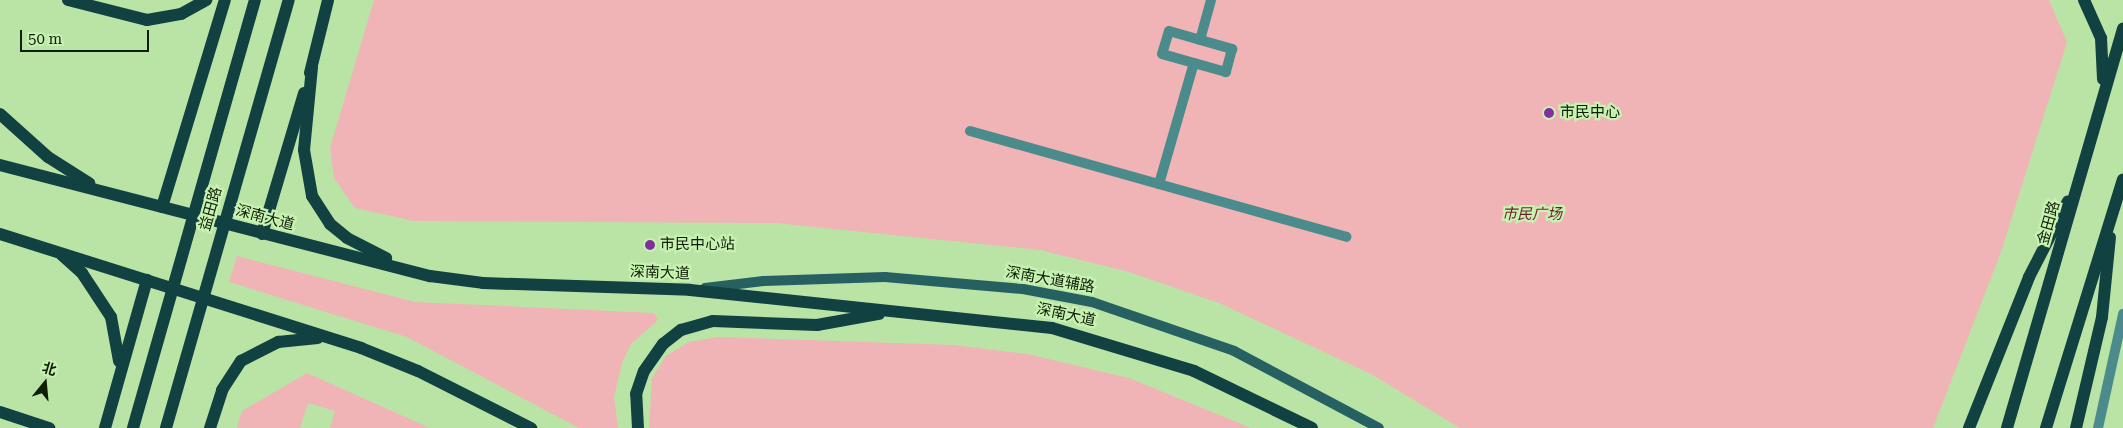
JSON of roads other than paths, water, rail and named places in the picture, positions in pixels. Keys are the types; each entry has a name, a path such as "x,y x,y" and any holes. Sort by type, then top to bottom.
{"main road":[{"path":"68,0 147,20 181,14 206,0"},
{"path":"162,207 225,0"},
{"name":"益田路","path":"133,428 255,0"},
{"name":"益田路","path":"166,428 289,0"},
{"path":"262,234 312,67 328,0"},
{"path":"2084,0 2101,38 2103,97"},
{"name":"金田路","path":"2007,428 2123,28"},
{"path":"312,67 304,165 319,210 330,224 367,250 430,276"},
{"path":"0,114 48,157 99,190"},
{"name":"深南大道","path":"0,165 430,276 483,283 690,290 1007,320 1096,339 1194,371 1310,427"},
{"path":"2046,428 2123,180"},
{"path":"1969,428 2028,277 2077,186"},
{"path":"2076,428 2102,317 2110,223"},
{"path":"0,234 329,337 418,371 531,428"},
{"path":"58,252 82,273 111,317 119,345 120,376"},
{"name":"深南大道辅路","path":"690,290 764,281 885,276 1056,294 1129,313 1234,350 1379,428"},
{"path":"105,428 147,280"},
{"path":"638,428 636,394 644,371 663,344 681,330 714,321 816,325 897,311"},
{"path":"210,428 226,380 247,357 278,342 329,337"},
{"path":"0,412 49,428"}],"street":[{"path":"1200,40 1212,0"},
{"path":"1169,31 1200,40 1232,49 1226,72 1162,54 1169,31"},
{"path":"1159,184 1194,63"},
{"path":"970,130 1346,237"},
{"path":"2098,428 2123,314"}],"place":[{"name":"市民中心","path":"1549,113"},
{"name":"市民中心站","path":"650,245"}],"park label":[{"name":"市民广场","path":"1532,215"}]}
